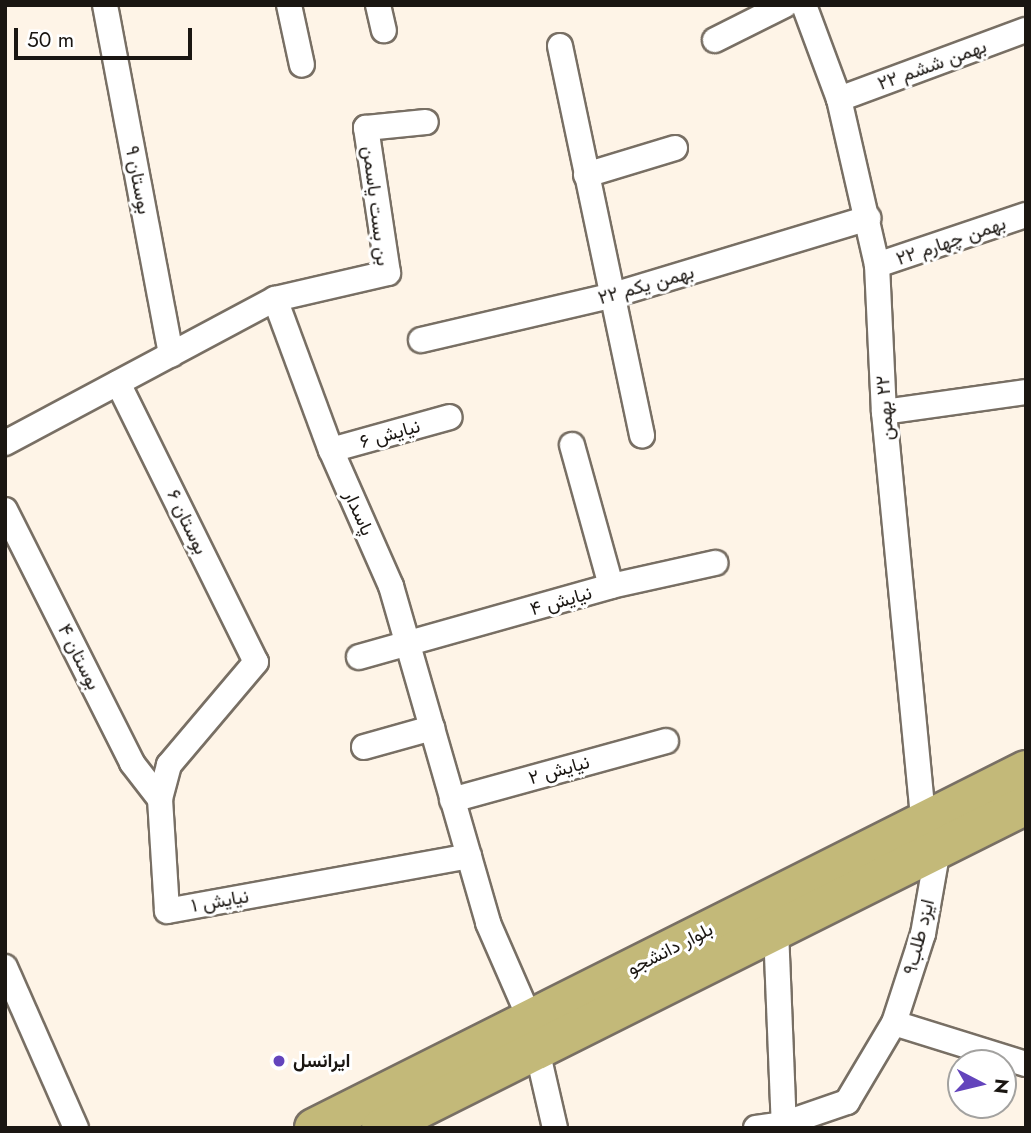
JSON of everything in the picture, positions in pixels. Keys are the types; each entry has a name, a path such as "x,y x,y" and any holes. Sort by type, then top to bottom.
{"main road":[{"name":"بلوار دانشجو","path":"314,1128 776,930 931,835 1026,769"},
{"name":"بلوار دانشجو","path":"382,1128 533,1035 931,835 1026,805"}],"street":[{"name":"بوستان ۹","path":"105,5 171,355"},
{"path":"289,5 302,65"},
{"path":"378,5 384,30"},
{"path":"715,40 785,5"},
{"name":"٢٢ بهمن","path":"804,5 839,99 877,265 884,412 931,835"},
{"name":"۲۲ بهمن ششم","path":"839,99 1026,30"},
{"path":"560,46 610,296 642,435"},
{"name":"بن بست یاسمن","path":"275,299 388,273 366,128 426,122"},
{"path":"586,175 675,148"},
{"name":"۲۲ بهمن چهارم","path":"877,265 1026,215"},
{"name":"۲۲ بهمن یکم","path":"421,340 610,296 868,218"},
{"path":"5,443 275,299"},
{"name":"پاسدار","path":"275,299 331,450 391,586 488,923 533,1035 555,1128"},
{"name":"بوستان ۶","path":"118,383 256,662"},
{"path":"884,412 1026,392"},
{"name":"نیایش ۶","path":"331,450 450,417"},
{"path":"572,445 611,586"},
{"name":"بوستان ۴","path":"5,510 132,763 160,799"},
{"name":"نیایش ۴","path":"359,657 611,586 715,564"},
{"name":"نیایش ۱","path":"256,662 169,765 160,799 167,911 469,856"},
{"path":"364,747 432,728"},
{"name":"نیایش ۲","path":"453,800 666,741"},
{"name":"ایزد طلب۹","path":"755,1128 784,1126 847,1102 894,1023 923,934 931,835"},
{"path":"776,930 784,1126"},
{"path":"5,967 76,1128"},
{"path":"894,1023 1026,1064"}],"place":[{"name":"ایرانسل","path":"279,1061"}]}
